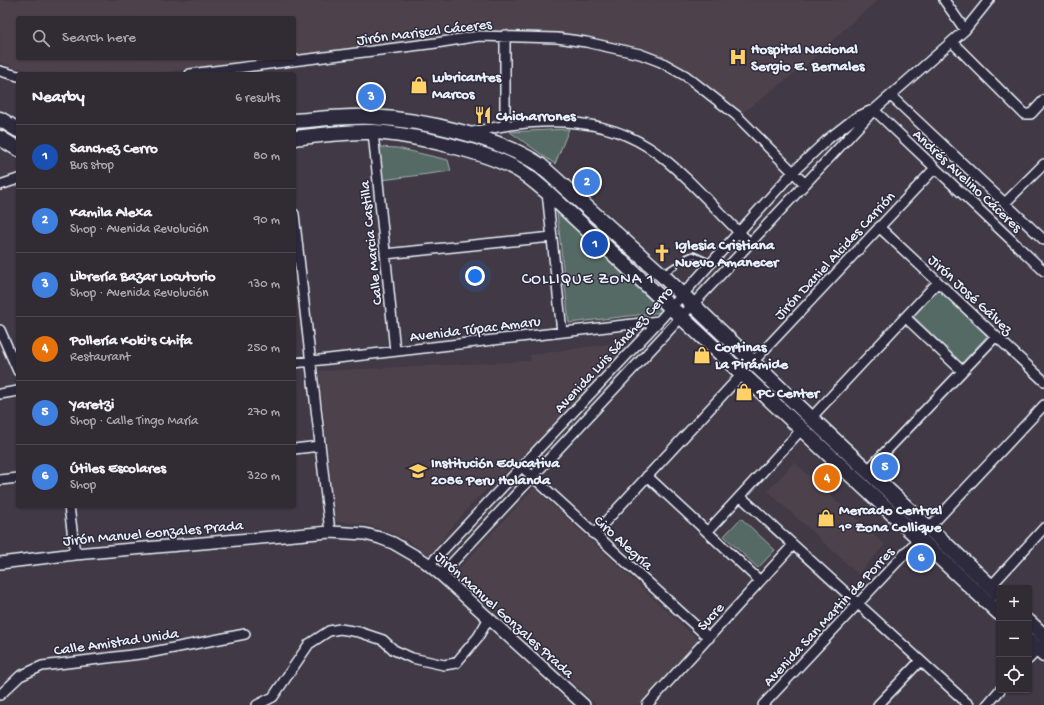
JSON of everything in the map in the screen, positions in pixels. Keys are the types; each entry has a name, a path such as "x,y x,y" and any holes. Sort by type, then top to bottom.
{"main road":[{"path":"296,121 338,117 371,117 406,122 467,134 524,154 540,165 662,275 867,471 996,610"},
{"path":"0,119 16,129"},
{"path":"296,138 340,133 373,132 419,139 484,156 520,171 546,192 802,429 925,534 995,590"},
{"path":"0,138 16,148"},
{"path":"1032,625 1044,636"}],"street":[{"path":"944,0 965,30"},
{"name":"Avenida Luis Sánchez Cerro","path":"441,575 874,110 965,30 989,0"},
{"path":"504,124 505,35"},
{"name":"Jirón Mariscal Cáceres","path":"206,72 421,45 479,36 505,35 557,38 586,42 633,52 661,62 709,93 736,115 805,184"},
{"path":"952,42 1024,114 1031,114 1044,100"},
{"path":"0,71 16,75"},
{"name":"Andrés Avelino Cáceres","path":"891,96 1044,240"},
{"name":"Avenida Luis Sánchez Cerro","path":"429,565 659,322 793,172 828,139 855,118 874,110"},
{"name":"Andrés Avelino Cáceres","path":"874,110 1044,270"},
{"path":"467,134 504,124 538,122 583,123 602,126 618,131 641,142 658,154 750,243"},
{"name":"Calle Marcia Castilla","path":"373,132 395,351"},
{"path":"1006,203 1044,164"},
{"name":"Jirón Daniel Alcides Carrión","path":"753,362 935,168"},
{"path":"0,185 16,180"},
{"path":"546,192 562,332"},
{"name":"Jirón José Gálvez","path":"879,227 1044,381"},
{"path":"296,231 330,532"},
{"path":"385,254 552,237"},
{"path":"811,418 938,282"},
{"path":"905,317 962,371"},
{"name":"Avenida Túpac Amaru","path":"296,363 659,322"},
{"path":"0,330 16,366"},
{"path":"867,471 996,336"},
{"path":"594,534 743,373"},
{"path":"0,394 16,391"},
{"name":"Avenida San Martin de Porres","path":"763,705 925,534 1044,405"},
{"path":"707,532 802,429"},
{"path":"296,448 320,446"},
{"name":"Ciro Alegría","path":"522,467 708,638"},
{"path":"0,476 0,480 16,478"},
{"path":"647,476 760,581"},
{"path":"740,496 969,705"},
{"path":"69,508 75,554"},
{"path":"995,590 1044,528"},
{"name":"Jirón Manuel Gonzales Prada","path":"0,563 75,554 330,532 365,534 393,543 429,565 584,705"},
{"name":"Sucre","path":"647,705 793,545"},
{"path":"257,705 273,697 309,644 329,631 340,629 359,632 383,640 402,654 437,664 456,663 478,637 489,618"},
{"name":"Calle Amistad Unida","path":"0,695 20,676 42,666 148,653 245,634"},
{"path":"878,705 920,661"},
{"path":"987,705 997,693"}],"lane":[{"path":"688,257 694,255 711,263"},
{"path":"662,275 674,266"}],"shaded area":[{"name":"Hospital Nacional Sergio E. Bernales","path":"0,0 878,0 807,64 742,113 695,76 664,57 638,47 599,39 556,33 508,31 480,33 296,56 296,16 16,16 16,60 262,60 166,72 34,72 0,63"},
{"name":"Institución Educativa 2086 Peru Holanda","path":"617,343 623,345 624,352 538,440 472,503 429,555 407,540 385,530 363,524 336,521 319,371 531,361 530,355"},
{"name":"Mercado Central 1° Zona Collique","path":"794,462 885,545 858,574 768,491"},
{"path":"534,488 698,640 638,705 597,705 455,573"}],"green space":[{"path":"569,129 555,164 510,132"},
{"path":"379,147 397,148 448,160 451,171 382,180"},
{"path":"557,212 663,312 569,323"},
{"path":"938,289 987,336 962,363 913,316"},
{"path":"741,518 775,550 758,568 724,536"}],"place":[{"name":"Hospital Nacional Sergio E. Bernales","path":"738,57"},
{"name":"Lubricantes Marcos","path":"419,85"},
{"name":"Librería Bazar Locutorio","path":"371,97"},
{"name":"Chicharrones","path":"483,115"},
{"name":"Kamila Alexa","path":"587,182"},
{"name":"Sanchez Cerro","path":"595,244"},
{"name":"Iglesia Cristiana Nuevo Amanecer","path":"662,253"},
{"name":"Cortinas La Pirámide","path":"702,355"},
{"name":"PC Center","path":"744,392"},
{"name":"Yaretzi","path":"885,467"},
{"name":"Institución Educativa 2086 Peru Holanda","path":"418,471"},
{"name":"Pollería Koki's Chifa","path":"827,478"},
{"name":"Mercado Central 1° Zona Collique","path":"826,518"},
{"name":"Útiles Escolares","path":"921,558"}],"district":[{"name":"COLLIQUE ZONA 1","path":"588,277"}]}
